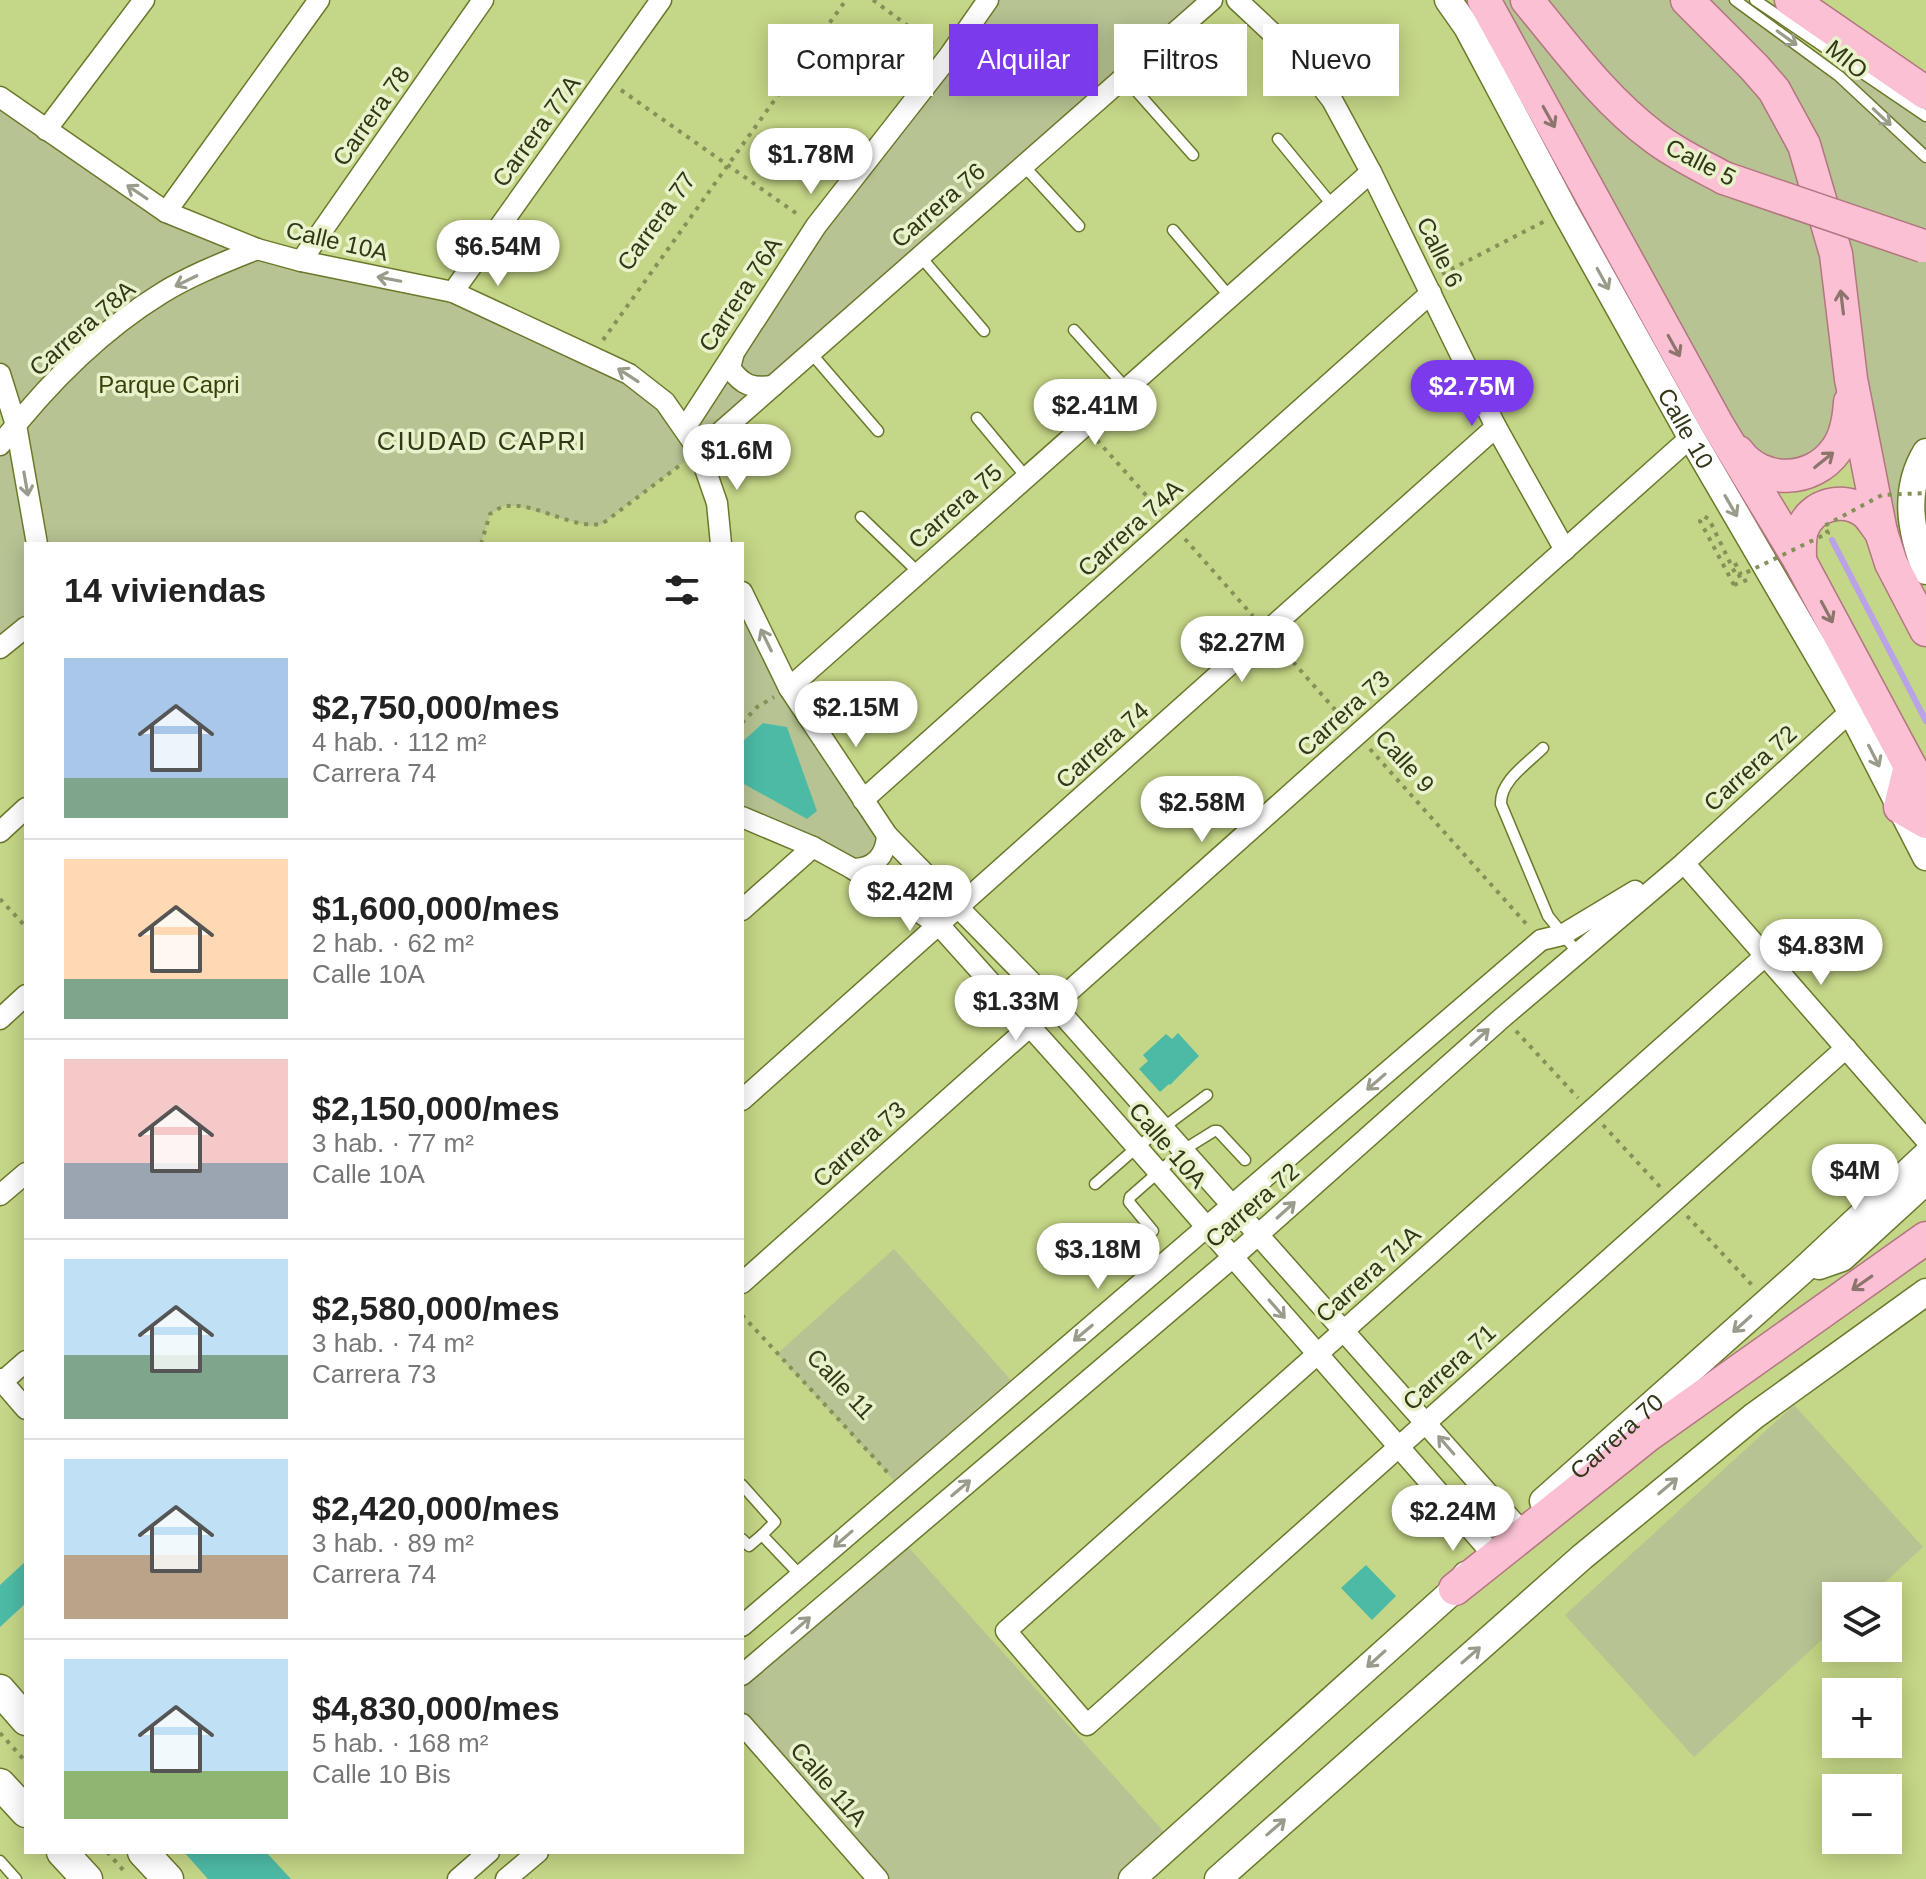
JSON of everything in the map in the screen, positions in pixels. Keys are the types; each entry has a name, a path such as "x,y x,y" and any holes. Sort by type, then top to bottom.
{"main road":[{"name":"Calle 10","path":"1484,0 1704,431 1800,561 1910,766 1917,808"},
{"name":"Calle 5","path":"1527,0 1623,111 1680,155 1724,178 1926,247"},
{"path":"1687,0 1774,90 1804,145 1836,254 1851,379 1881,532 1891,563 1918,596 1926,630"},
{"path":"1791,0 1926,93"},
{"path":"1704,431 1761,472 1782,477 1803,474 1822,465 1837,449 1849,412 1851,379"},
{"path":"1800,561 1802,529 1811,516 1823,507 1839,503 1854,506 1867,513 1881,532"},
{"path":"1455,1589 1695,1401 1926,1238"},
{"path":"0,1690 24,1718"},
{"path":"0,1784 24,1810"},
{"path":"64,1854 87,1879"},
{"path":"145,1854 168,1879"}],"street":[{"path":"46,130 144,0"},
{"path":"166,212 319,0"},
{"name":"Carrera 78","path":"301,261 483,0"},
{"name":"Carrera 77A","path":"453,292 661,0"},
{"name":"Carrera 76A","path":"971,24 988,0"},
{"name":"Carrera 76","path":"1185,24 1212,0"},
{"name":"Calle 6","path":"1237,0 1301,60 1332,100 1371,172 1496,427 1565,550"},
{"name":"Calle 10","path":"1448,0 1467,27 1565,211 1704,431 1851,711 1917,808 1926,857"},
{"name":"Carrera 76A","path":"685,428 816,226 949,56"},
{"name":"Carrera 76","path":"699,451 1114,86"},
{"name":"Calle 10A","path":"0,97 166,212 257,249 453,292 629,374 665,402 699,451 717,503 721,542"},
{"name":"Carrera 75","path":"789,688 1371,172"},
{"name":"Carrera 78A","path":"0,445 71,367 114,328 150,301 216,266 257,249"},
{"name":"Carrera 74A","path":"863,800 1172,525 1428,288"},
{"path":"734,352 730,368 740,382 756,389 773,386"},
{"path":"0,374 16,425 37,542"},
{"name":"Carrera 74","path":"744,1098 1496,427"},
{"name":"Carrera 73","path":"744,1281 1565,550 1704,431"},
{"path":"1926,452 1916,473 1910,514 1918,552 1926,571"},
{"name":"Calle 10A","path":"744,596 789,688 887,835 1054,1005 1516,1525"},
{"path":"0,648 24,629"},
{"name":"Carrera 72","path":"744,1673 1232,1258 1503,1017 1684,863 1851,711"},
{"path":"0,832 24,810"},
{"name":"Calle 10A","path":"744,818 813,847 939,925 1488,1549"},
{"path":"853,869 869,866 881,857 887,835"},
{"path":"744,908 813,847"},
{"path":"1684,863 1926,1140"},
{"name":"Carrera 72","path":"744,1624 1541,940 1562,935 1684,863"},
{"name":"Carrera 71A","path":"1087,1725 1006,1631 1765,956"},
{"path":"0,1019 24,997"},
{"name":"Carrera 71","path":"1087,1725 1846,1048"},
{"name":"Carrera 70","path":"1132,1879 1455,1589 1488,1549 1801,1272 1926,1155"},
{"path":"0,1195 24,1175"},
{"path":"1801,1272 1842,1258 1926,1181"},
{"path":"1218,1879 1594,1547 1754,1416 1926,1292"},
{"path":"24,1363 1,1381 24,1407"},
{"name":"Calle 11A","path":"744,1726 878,1879"},
{"path":"458,1879 487,1854"},
{"path":"506,1879 536,1854"}],"lane":[{"name":"MIO","path":"1735,0 1839,76 1926,157"},
{"name":"MIO","path":"1755,0 1926,116"},
{"path":"1141,96 1193,155"},
{"path":"1278,139 1333,206"},
{"path":"1023,165 1079,226"},
{"path":"1173,230 1230,297"},
{"path":"920,256 984,331"},
{"path":"1074,330 1127,389"},
{"path":"810,352 878,431"},
{"path":"977,418 1027,478"},
{"path":"861,517 919,573"},
{"path":"1543,748 1505,786 1501,804 1548,916 1578,953"},
{"path":"1095,1184 1136,1148 1207,1095"},
{"path":"1153,1231 1129,1200 1185,1149 1218,1131 1245,1160"},
{"path":"744,1487 775,1522 749,1546 744,1541"},
{"path":"762,1535 801,1576"},
{"path":"0,1861 16,1879"}],"path":[{"name":"Carrera 77","path":"592,355 846,0"},
{"path":"873,0 949,56"},
{"path":"605,79 726,167 816,226"},
{"path":"1428,288 1565,211"},
{"name":"Calle 9","path":"1085,426 1541,940"},
{"path":"482,542 490,514 504,506 517,506 589,526 602,524 699,451"},
{"path":"1734,585 1700,521 1703,516 1709,519 1737,577 1828,533 1824,526 1882,495 1926,493"},
{"path":"744,721 757,707 789,688"},
{"path":"0,899 24,925"},
{"path":"1503,1017 1757,1290"},
{"name":"Calle 11","path":"744,1317 901,1488"},
{"path":"0,1733 24,1760"},
{"path":"109,1854 131,1879"}],"green space":[{"name":"Parque Capri","path":"988,0 1212,0 1185,24 1114,24 1114,86 699,451 602,524 589,526 517,506 504,506 490,514 482,542 24,542 24,629 0,648 0,445 16,425 0,374 0,97 166,212 257,249 453,292 592,355 685,427 920,96 933,96 933,78 949,55 949,96 1098,96 1098,24 971,24"},
{"path":"1484,0 1735,0 1840,76 1848,64 1926,116 1926,571 1911,525 1881,532 1851,384 1837,449 1761,472"},
{"path":"744,595 887,835 869,866 744,818 744,784 807,819 817,811 787,727 763,723 744,740"},
{"path":"894,1249 1017,1387 901,1488 777,1354"},
{"path":"1794,1405 1923,1547 1885,1582 1822,1582 1822,1640 1694,1757 1565,1615"},
{"path":"901,1539 1173,1842 1132,1879 878,1879 744,1726 744,1673"}],"building":[{"path":"763,723 787,727 817,811 807,819 744,784 744,740"},
{"path":"1178,1033 1199,1056 1160,1092 1139,1069 1148,1061 1143,1055 1166,1034 1172,1039"},
{"path":"24,1563 24,1605 0,1627 0,1585"},
{"path":"1366,1565 1396,1596 1372,1620 1341,1588"},
{"path":"186,1854 268,1854 291,1879 208,1879"}],"waterway":[{"path":"1832,540 1926,721"}],"district":[{"name":"CIUDAD CAPRI","path":"482,441"}]}
